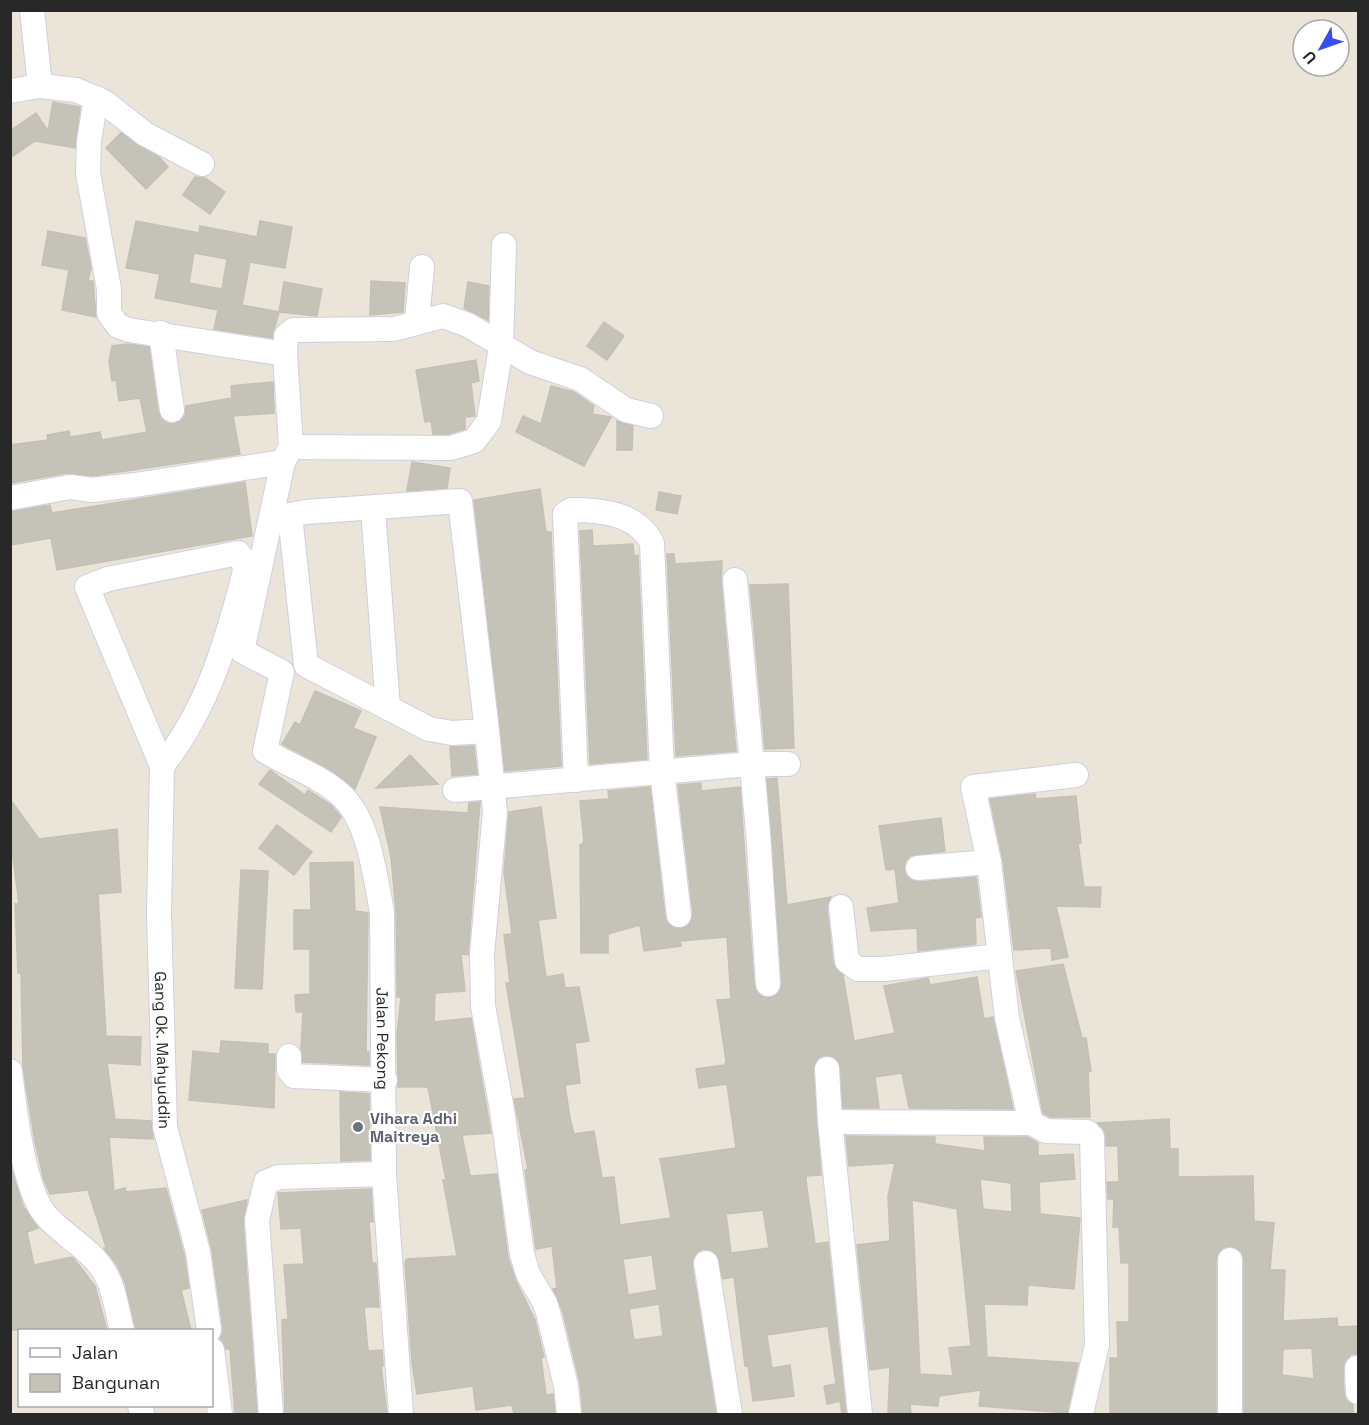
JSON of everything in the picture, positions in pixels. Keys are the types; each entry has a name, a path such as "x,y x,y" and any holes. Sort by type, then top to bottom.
{"street":[{"path":"32,10 40,86"},
{"path":"10,91 40,86 76,90 96,98 145,134 202,164"},
{"path":"96,98 88,173 109,289 109,313 118,326 129,330 161,333 285,354"},
{"path":"10,498 70,487 92,490 135,485 287,454 451,448 469,443 480,435 489,421 501,347 504,245"},
{"path":"417,321 422,267"},
{"path":"287,454 285,354 286,336 293,330 394,329 417,321 443,316 460,321 530,362 580,379 629,412 651,416"},
{"path":"161,333 172,410"},
{"name":"Jalan Pekong","path":"287,454 242,651 282,672 265,751 340,794 355,810 363,830 382,912 384,1174 401,1414"},
{"path":"487,731 452,733 429,729 305,663 288,517 306,512 460,501 487,731 495,812 482,954 483,1006 502,1110 522,1254 531,1282 547,1310 566,1386 569,1414"},
{"path":"373,508 388,708"},
{"path":"576,780 564,536 565,514 571,510 604,511 639,525 652,543 662,771 679,915"},
{"path":"238,553 243,559 245,571 226,647 190,726 162,766 87,585 238,553"},
{"path":"735,580 768,984"},
{"path":"455,790 750,764 788,764"},
{"name":"Gang Ok. Mahyuddin","path":"162,766 159,914 165,1127 198,1252 209,1329"},
{"path":"1031,1123 1007,1018 989,862 973,787 1076,775"},
{"path":"918,868 989,862"},
{"path":"841,908 847,961 858,969 884,969 1000,956"},
{"path":"289,1056 289,1070 294,1076 385,1080"},
{"path":"827,1069 830,1122 860,1414"},
{"path":"10,1071 15,1119 33,1191 44,1212 102,1269 110,1285 122,1329"},
{"path":"830,1122 1031,1123 1046,1131 1087,1132 1092,1137 1098,1345 1081,1414"},
{"path":"271,1414 257,1220 266,1182 279,1177 384,1174"},
{"path":"1230,1260 1230,1414"},
{"path":"706,1263 730,1414"},
{"path":"213,1358 220,1414"},
{"path":"1357,1368 1359,1392"}],"building":[{"path":"53,102 80,107 75,148 35,141 10,158 10,131 36,113 48,131"},
{"path":"121,133 159,157 168,167 146,189 106,148"},
{"path":"195,177 205,178 225,192 210,214 183,195"},
{"path":"136,221 199,233 200,226 257,237 260,221 292,227 285,268 250,262 242,305 279,312 272,338 214,329 218,310 155,298 160,274 126,268","holes":["194,253 227,259 222,289 189,283"]},
{"path":"48,231 85,238 91,268 88,281 93,281 96,317 62,310 69,270 42,265"},
{"path":"371,281 405,283 403,312 370,315"},
{"path":"284,282 322,289 317,316 279,312"},
{"path":"468,282 489,286 488,320 464,308"},
{"path":"604,322 624,336 607,360 587,346"},
{"path":"127,344 149,347 158,412 166,423 173,424 181,421 185,415 186,406 232,398 231,386 273,382 274,413 233,416 240,454 92,476 67,473 10,483 10,445 48,440 47,435 69,431 70,437 100,432 102,440 147,432 140,398 119,401 116,380 112,381 109,361 112,346"},
{"path":"476,360 479,381 471,383 475,416 465,417 465,429 449,434 433,434 431,421 425,422 416,370"},
{"path":"551,386 574,392 594,406 592,414 611,417 584,466 516,432 523,416 541,424"},
{"path":"617,421 633,426 632,450 617,450"},
{"path":"412,462 450,468 447,488 407,491"},
{"path":"245,482 252,536 57,570 51,538 10,545 10,512 50,505 52,513"},
{"path":"540,489 546,532 551,532 561,766 505,771 474,500"},
{"path":"659,492 681,496 677,514 656,510"},
{"path":"592,530 593,546 633,544 634,556 638,555 647,759 590,764 580,531"},
{"path":"667,554 674,554 675,564 722,561 721,581 736,751 676,756"},
{"path":"788,584 794,748 765,749 750,585"},
{"path":"315,691 361,711 353,728 376,737 355,789 331,770 282,744 295,722 300,725"},
{"path":"474,746 477,774 452,776 450,747"},
{"path":"410,755 438,784 376,788"},
{"path":"270,770 305,795 308,790 331,805 341,817 331,832 259,784"},
{"path":"777,778 787,905 831,897 827,909 833,963 843,975 854,1041 895,1033 884,986 928,978 930,985 977,977 984,1019 993,1017 1013,1109 909,1108 902,1073 875,1077 879,1108 843,1108 839,1062 833,1056 819,1057 813,1070 821,1175 806,1176 806,1181 815,1244 828,1242 846,1414 842,1414 840,1401 827,1404 824,1386 836,1384 828,1326 767,1335 772,1368 790,1365 794,1396 753,1401 748,1365 745,1366 734,1277 723,1279 717,1255 704,1249 697,1252 692,1265 716,1414 583,1414 580,1383 563,1312 553,1289 557,1288 552,1246 536,1249 525,1170 528,1169 514,1099 525,1098 506,983 510,983 504,935 512,934 504,872 509,812 541,807 556,918 538,920 546,977 563,974 565,988 579,987 589,1041 575,1043 580,1083 565,1085 570,1118 574,1134 594,1131 602,1178 614,1177 620,1225 671,1218 660,1159 736,1148 727,1084 699,1088 696,1069 725,1065 726,1061 717,1000 731,999 727,937 680,941 681,946 644,951 640,925 608,934 608,953 581,953 580,845 584,843 580,801 609,799 608,791 650,787 665,917 668,924 680,929 688,926 693,913 678,785 701,783 701,791 740,787 754,985 761,996 770,998 780,991 782,983 767,779","holes":["763,1210 769,1248 731,1253 726,1214","652,1255 657,1290 628,1295 623,1259","659,1304 663,1336 634,1340 629,1309"]},
{"path":"1035,794 1036,799 1076,796 1081,843 1078,843 1084,887 1101,887 1100,907 1056,906 1068,957 1052,960 1051,948 1014,950 1003,860 990,799"},
{"path":"10,799 39,839 117,829 121,892 98,894 106,1036 141,1037 140,1065 107,1063 115,1119 151,1121 153,1139 109,1137 114,1191 125,1188 126,1192 166,1188 184,1255 189,1288 181,1290 191,1329 136,1329 125,1282 117,1265 104,1248 106,1247 88,1190 50,1194 44,1180 35,1142 23,1067 21,973 18,973 15,904 19,904 10,835"},
{"path":"480,802 468,955 461,954 465,991 435,993 434,1022 471,1018 491,1133 462,1135 470,1176 497,1174 508,1258 516,1281 535,1320 544,1357 541,1358 546,1395 553,1394 555,1414 514,1414 512,1405 476,1410 473,1386 417,1394 412,1363 405,1262 407,1259 457,1256 443,1180 446,1180 428,1087 398,1087 397,1036 401,997 397,997 396,912 391,857 380,807 468,813 469,803"},
{"path":"941,818 945,851 910,856 905,862 906,876 919,882 976,877 981,917 975,918 976,944 918,951 917,928 871,931 867,908 899,903 895,869 886,870 879,826"},
{"path":"277,825 312,852 294,875 259,848"},
{"path":"353,862 355,911 368,913 366,1052 369,1052 369,1065 303,1062 301,1049 303,1012 296,1012 295,995 310,994 310,949 294,949 294,910 311,910 310,863"},
{"path":"241,870 268,871 262,989 235,988"},
{"path":"1063,964 1082,1038 1086,1038 1091,1071 1088,1072 1090,1117 1050,1117 1043,1113 1016,971"},
{"path":"221,1041 268,1044 268,1054 275,1054 274,1108 189,1100 193,1051 220,1054"},
{"name":"Vihara Adhi Maitreya","path":"340,1092 369,1094 370,1160 341,1161"},
{"path":"1169,1119 1170,1149 1178,1149 1178,1177 1253,1176 1254,1221 1274,1223 1270,1270 1285,1270 1283,1321 1337,1318 1338,1327 1359,1326 1359,1354 1351,1354 1343,1369 1344,1393 1346,1400 1353,1405 1353,1414 1244,1414 1244,1260 1242,1252 1231,1246 1222,1248 1216,1260 1216,1414 1110,1414 1110,1358 1118,1358 1117,1322 1129,1322 1129,1263 1121,1263 1119,1227 1113,1227 1114,1199 1108,1199 1107,1182 1119,1182 1118,1146 1106,1146 1106,1136 1098,1123","holes":["1312,1348 1314,1379 1282,1375 1283,1349"]},
{"path":"846,1136 935,1137 935,1144 985,1151 984,1137 1027,1137 1038,1143 1038,1156 1073,1154 1075,1179 1039,1182 1040,1214 1080,1218 1074,1289 1028,1285 1027,1305 984,1304 987,1357 1078,1363 1067,1413 979,1406 981,1390 939,1396 938,1406 910,1404 911,1414 888,1414 890,1367 870,1370 857,1245 890,1241 888,1196 895,1163 849,1166","holes":["980,1179 1011,1183 1012,1212 983,1209","912,1200 957,1209 971,1346 949,1348 953,1376 920,1374"]},
{"path":"10,1165 23,1206 38,1228 27,1232 34,1265 72,1257 95,1286 107,1329 10,1330"},
{"path":"371,1189 373,1222 369,1222 372,1263 376,1263 379,1307 364,1307 368,1351 382,1350 383,1366 381,1366 387,1414 285,1414 282,1320 288,1319 284,1265 304,1264 301,1228 281,1229 278,1193"},
{"path":"247,1200 243,1221 257,1414 235,1414 230,1349 226,1349 220,1339 223,1328 212,1250 202,1210"}],"place":[{"name":"Vihara Adhi Maitreya","path":"358,1127"}]}
